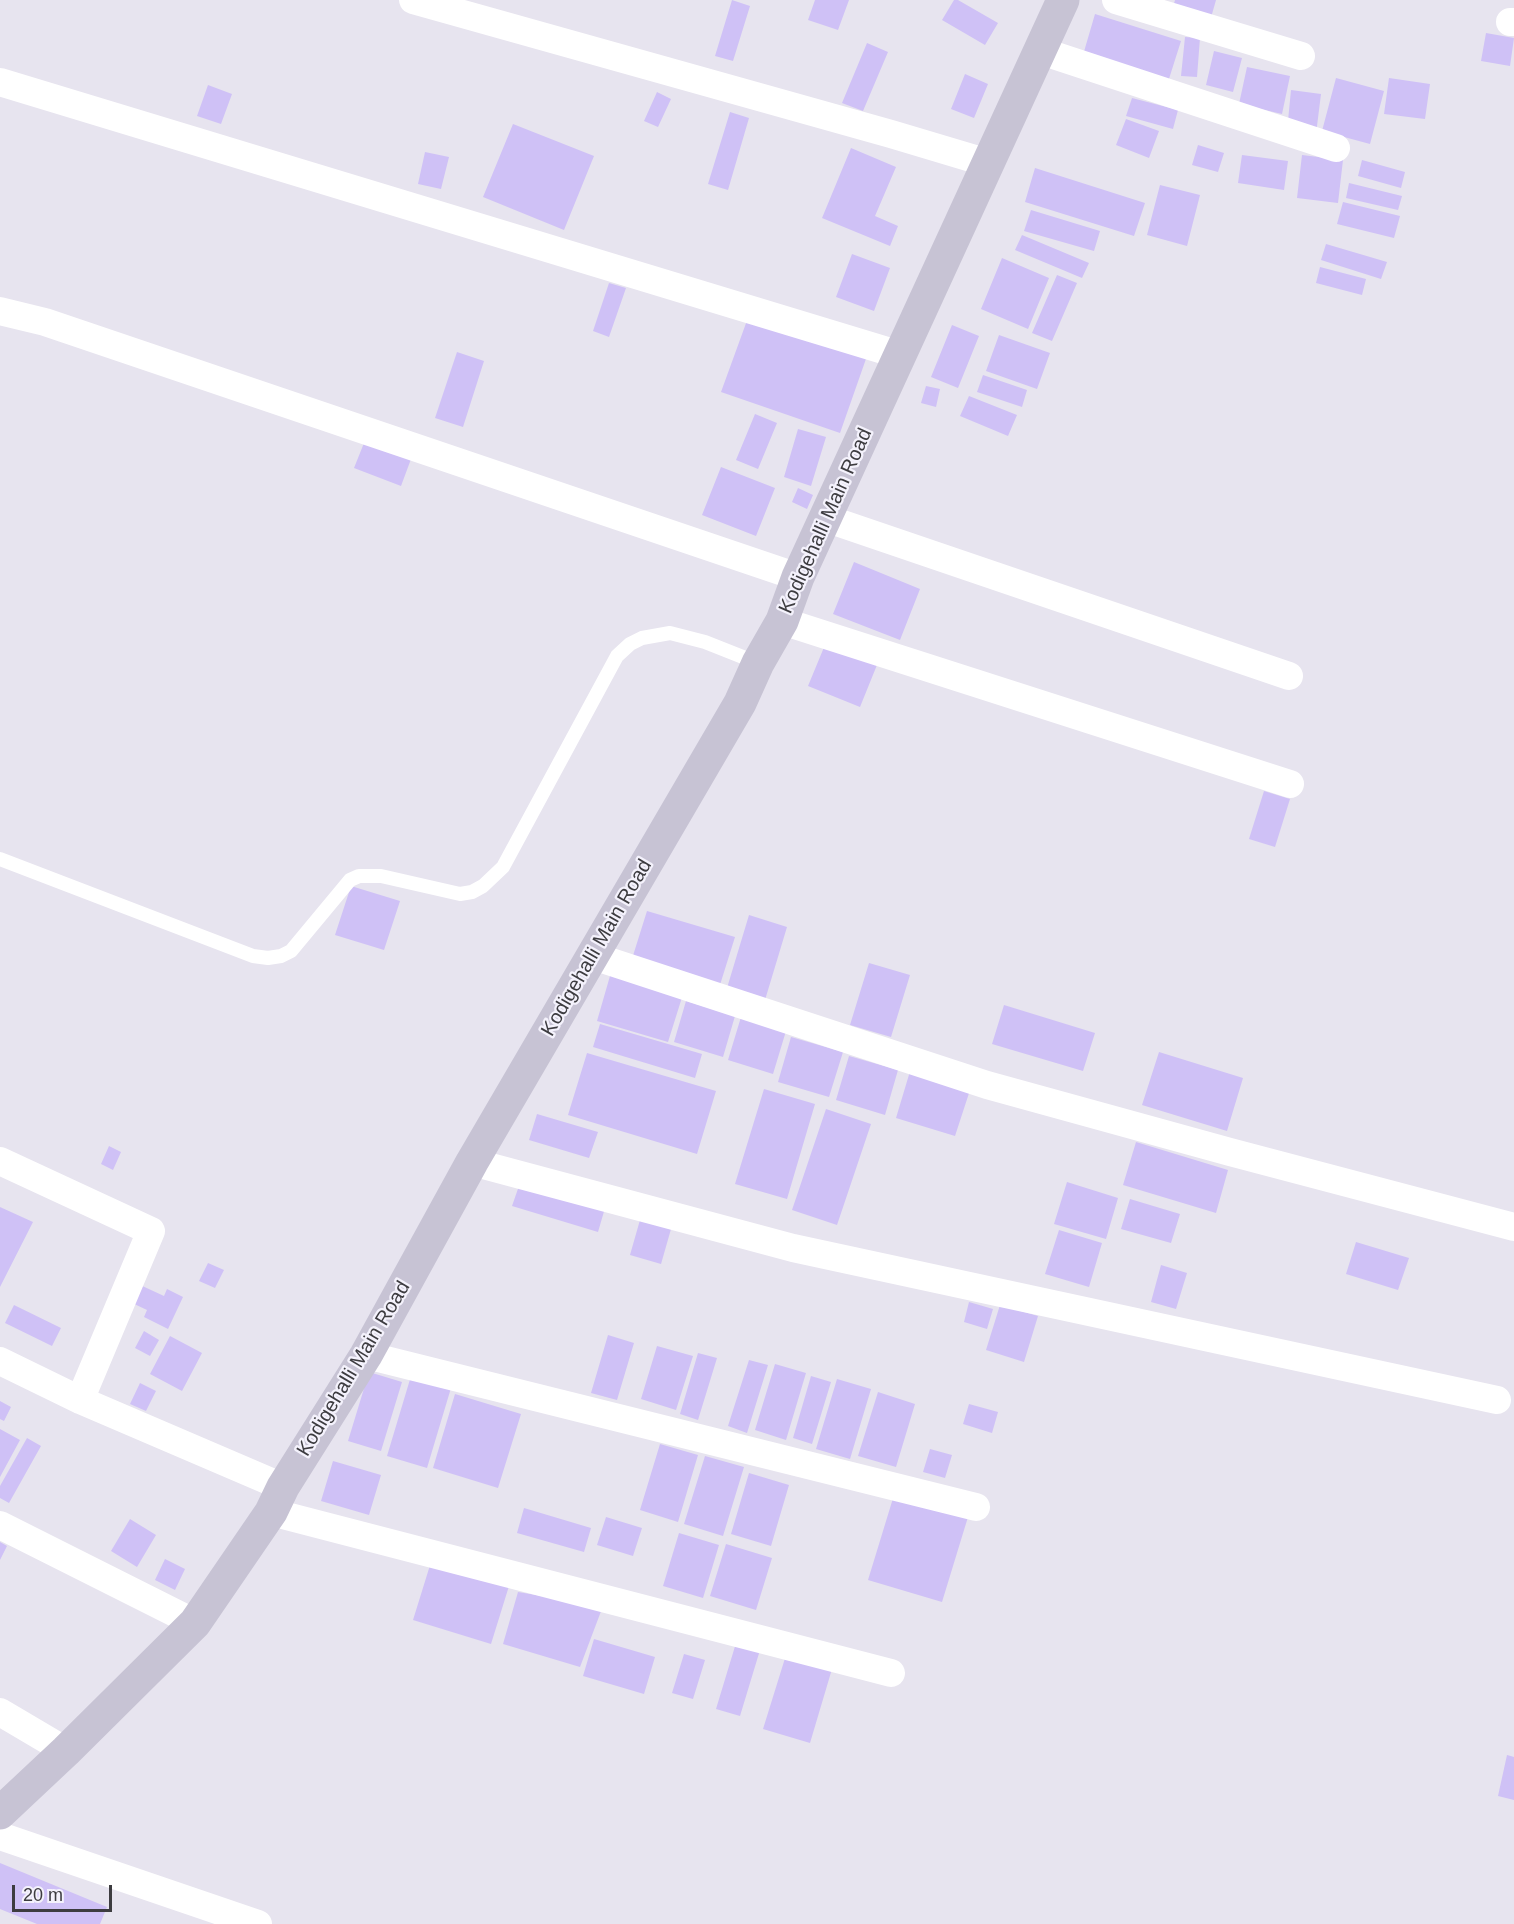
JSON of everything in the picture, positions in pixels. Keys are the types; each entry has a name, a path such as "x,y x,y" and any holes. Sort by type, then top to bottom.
{"street":[{"path":"412,0 988,163"},
{"name":"Kodigehalli Main Road","path":"0,1813 66,1752 195,1623 277,1499 366,1355 472,1162 740,704 758,663 782,621 798,577 1063,0"},
{"path":"1116,0 1301,56"},
{"path":"1041,51 1336,148"},
{"path":"0,82 900,355"},
{"path":"0,311 56,326 798,577"},
{"path":"825,518 1289,676"},
{"path":"782,621 1290,784"},
{"path":"593,956 987,1085 1514,1227"},
{"path":"0,1161 151,1231 80,1400"},
{"path":"472,1162 793,1248 1497,1400"},
{"path":"366,1355 976,1507"},
{"path":"0,1361 277,1499 891,1673"},
{"path":"0,1525 195,1623"},
{"path":"0,1712 66,1752"},
{"path":"0,1836 258,1924"}],"lane":[{"path":"0,859 253,956 267,958 281,956 291,951 350,880 359,876 381,876 460,894 472,892 488,882 503,867 617,656 630,644 642,638 670,633 705,642 758,663"}],"building":[{"path":"732,0 750,6 733,61 715,56"},
{"path":"815,0 849,0 838,30 808,20"},
{"path":"954,0 958,0 998,23 985,45 942,20"},
{"path":"1175,0 1216,0 1210,21 1172,11"},
{"path":"1095,14 1181,41 1168,82 1083,55"},
{"path":"1486,33 1514,38 1510,66 1481,61"},
{"path":"1185,37 1200,38 1197,77 1181,76"},
{"path":"867,43 888,52 863,111 842,103"},
{"path":"1214,51 1242,58 1233,92 1206,85"},
{"path":"1247,67 1290,76 1282,114 1239,104"},
{"path":"965,74 988,84 974,118 951,109"},
{"path":"1336,78 1384,91 1370,144 1322,131"},
{"path":"1389,78 1430,84 1425,119 1384,114"},
{"path":"208,85 232,94 221,124 197,116"},
{"path":"1291,90 1321,94 1316,134 1287,131"},
{"path":"657,92 671,99 658,127 644,121"},
{"path":"1132,98 1178,110 1173,129 1126,116"},
{"path":"730,112 749,118 728,190 708,184"},
{"path":"1126,119 1159,131 1149,158 1116,145"},
{"path":"513,124 594,156 564,230 483,197"},
{"path":"1198,145 1224,153 1218,172 1192,165"},
{"path":"851,148 896,167 875,216 898,226 890,246 822,218"},
{"path":"425,152 449,157 441,189 418,184"},
{"path":"1242,155 1288,161 1284,190 1238,183"},
{"path":"1302,155 1343,160 1338,203 1297,198"},
{"path":"1362,160 1405,172 1401,188 1358,176"},
{"path":"1035,168 1145,203 1134,236 1025,202"},
{"path":"1349,183 1402,196 1398,210 1346,198"},
{"path":"1160,185 1200,195 1187,246 1147,235"},
{"path":"1343,202 1400,216 1394,238 1337,224"},
{"path":"1031,210 1100,231 1094,251 1024,231"},
{"path":"1022,235 1089,263 1082,278 1015,250"},
{"path":"1326,244 1387,262 1381,279 1321,260"},
{"path":"852,254 890,268 874,311 836,297"},
{"path":"1002,258 1049,278 1028,329 981,309"},
{"path":"1320,267 1366,279 1362,295 1316,283"},
{"path":"1057,275 1077,283 1052,341 1032,333"},
{"path":"609,283 626,288 609,337 593,331"},
{"path":"749,315 867,356 840,433 721,392"},
{"path":"952,325 979,336 958,388 931,377"},
{"path":"999,335 1050,353 1037,389 986,371"},
{"path":"457,352 484,361 463,427 435,418"},
{"path":"983,375 1027,390 1022,407 977,392"},
{"path":"926,386 940,389 936,407 921,403"},
{"path":"969,396 1017,415 1008,436 960,416"},
{"path":"755,414 777,423 758,469 736,460"},
{"path":"798,429 826,437 811,486 784,477"},
{"path":"368,433 414,451 401,486 354,468"},
{"path":"721,467 775,488 756,536 702,515"},
{"path":"798,488 813,495 807,509 792,502"},
{"path":"854,562 920,589 900,640 833,614"},
{"path":"827,640 879,660 860,707 808,686"},
{"path":"1264,791 1290,799 1275,847 1249,839"},
{"path":"351,886 400,901 384,950 335,935"},
{"path":"647,911 735,937 719,988 631,962"},
{"path":"749,915 787,927 765,1000 727,988"},
{"path":"869,963 910,975 891,1037 850,1025"},
{"path":"612,969 684,991 668,1042 597,1021"},
{"path":"686,1001 735,1016 723,1057 674,1042"},
{"path":"1004,1005 1095,1033 1083,1071 992,1044"},
{"path":"741,1017 786,1031 773,1074 728,1060"},
{"path":"600,1024 702,1054 695,1078 593,1047"},
{"path":"791,1037 843,1052 829,1097 778,1082"},
{"path":"1159,1052 1243,1078 1227,1131 1142,1105"},
{"path":"587,1053 716,1091 697,1154 568,1115"},
{"path":"849,1056 898,1070 885,1115 836,1100"},
{"path":"911,1068 971,1087 955,1136 896,1118"},
{"path":"764,1089 815,1104 787,1199 735,1184"},
{"path":"826,1109 871,1124 837,1225 792,1210"},
{"path":"537,1114 598,1132 589,1158 529,1140"},
{"path":"1136,1142 1228,1170 1216,1213 1123,1185"},
{"path":"109,1146 121,1152 113,1170 101,1164"},
{"path":"1067,1182 1118,1198 1106,1239 1054,1224"},
{"path":"520,1183 605,1208 598,1232 512,1206"},
{"path":"1130,1199 1180,1214 1171,1243 1121,1229"},
{"path":"0,1207 33,1222 0,1287"},
{"path":"640,1220 671,1229 661,1264 630,1255"},
{"path":"1059,1230 1102,1243 1089,1287 1045,1274"},
{"path":"1356,1242 1409,1258 1398,1290 1346,1274"},
{"path":"208,1263 224,1270 215,1288 199,1281"},
{"path":"1161,1265 1187,1273 1176,1309 1151,1302"},
{"path":"138,1284 164,1296 167,1289 183,1297 168,1329 144,1317 147,1310 130,1302"},
{"path":"969,1302 993,1309 987,1329 964,1322"},
{"path":"14,1305 61,1328 52,1346 5,1323"},
{"path":"1000,1305 1038,1316 1024,1362 986,1350"},
{"path":"144,1331 159,1340 150,1356 135,1348"},
{"path":"608,1335 634,1343 617,1400 591,1393"},
{"path":"170,1336 202,1353 182,1391 150,1374"},
{"path":"657,1346 693,1356 676,1410 641,1399"},
{"path":"698,1353 717,1358 698,1420 680,1414"},
{"path":"749,1360 768,1365 747,1433 728,1426"},
{"path":"775,1364 806,1373 786,1440 755,1430"},
{"path":"369,1372 402,1382 381,1451 348,1441"},
{"path":"411,1376 451,1388 427,1468 387,1456"},
{"path":"811,1376 831,1382 812,1444 793,1438"},
{"path":"837,1379 871,1389 850,1459 816,1449"},
{"path":"140,1383 156,1391 146,1411 130,1404"},
{"path":"878,1392 915,1404 896,1467 858,1456"},
{"path":"455,1394 521,1414 498,1488 433,1468"},
{"path":"0,1401 11,1407 4,1421 0,1419"},
{"path":"969,1404 998,1412 992,1433 963,1424"},
{"path":"0,1429 20,1440 0,1477"},
{"path":"27,1438 41,1446 9,1503 0,1498 0,1486"},
{"path":"660,1444 698,1455 678,1522 640,1510"},
{"path":"930,1449 952,1455 945,1478 923,1472"},
{"path":"705,1456 744,1467 723,1536 684,1524"},
{"path":"333,1461 381,1475 369,1515 321,1501"},
{"path":"749,1473 789,1485 771,1546 731,1534"},
{"path":"894,1495 968,1517 942,1602 868,1580"},
{"path":"524,1508 591,1528 584,1552 517,1533"},
{"path":"606,1517 642,1528 633,1556 597,1545"},
{"path":"130,1519 156,1535 137,1567 111,1551"},
{"path":"679,1533 719,1545 703,1598 663,1586"},
{"path":"0,1542 7,1546 0,1560"},
{"path":"726,1544 772,1558 756,1610 710,1596"},
{"path":"165,1559 185,1569 175,1590 155,1580"},
{"path":"431,1562 509,1586 491,1644 413,1620"},
{"path":"518,1592 603,1606 580,1667 503,1644"},
{"path":"594,1639 655,1657 644,1694 583,1676"},
{"path":"736,1643 760,1650 740,1716 716,1709"},
{"path":"684,1654 705,1660 693,1699 672,1693"},
{"path":"786,1655 832,1669 810,1743 763,1729"},
{"path":"1507,1755 1514,1757 1514,1800 1498,1796"},
{"path":"0,1863 107,1907 100,1924 37,1924 0,1909"}]}
